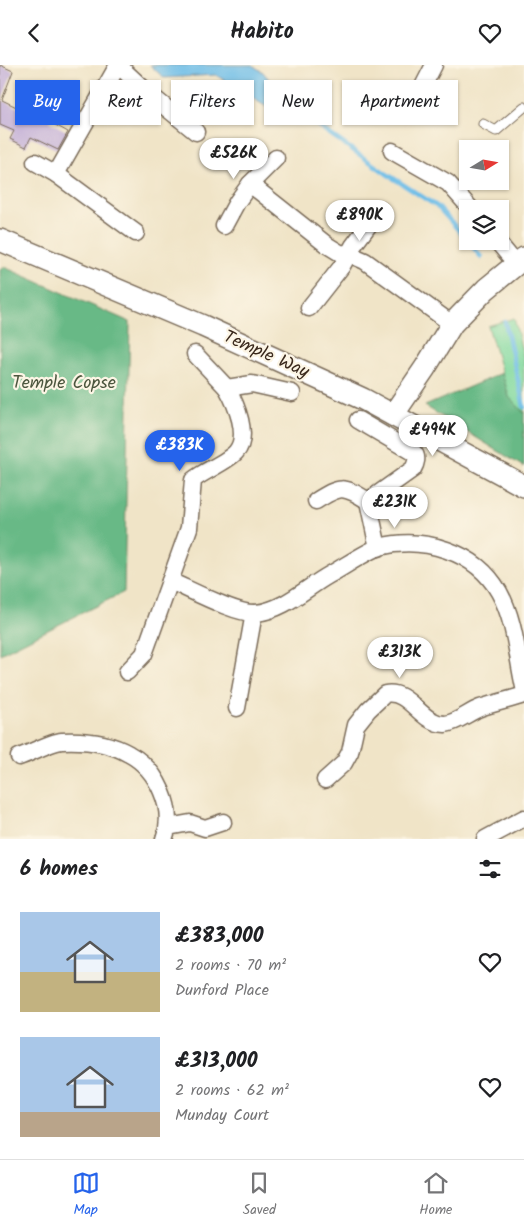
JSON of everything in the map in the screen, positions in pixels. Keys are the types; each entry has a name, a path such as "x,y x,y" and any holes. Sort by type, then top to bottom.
{"street":[{"path":"56,175 118,65 148,93 196,132"},
{"path":"426,80 434,65"},
{"path":"392,151 448,183 463,200"},
{"path":"224,226 237,202 250,184 276,158"},
{"path":"35,162 90,192 121,215 136,233"},
{"path":"250,184 327,245 340,253 365,261 452,324"},
{"path":"309,308 380,210"},
{"name":"Temple Way","path":"0,239 203,326 363,399 524,486"},
{"path":"393,415 452,324 486,289 520,261 507,250"},
{"path":"127,671 144,654 191,523 193,480 236,452 240,441 240,420 236,403 227,389 195,354"},
{"path":"227,389 252,384 292,393"},
{"path":"358,420 412,451 416,456 415,465 412,469 368,501"},
{"path":"316,501 333,490 338,489 355,493 368,501 378,547"},
{"path":"170,581 230,606 254,613 282,605 378,547 413,543 460,554 474,564 491,581 518,624 524,687"},
{"path":"237,708 254,613"},
{"path":"325,780 344,763 350,752 356,725 385,694 398,694 432,721 444,724 479,709 524,695"},
{"path":"19,757 60,741 101,744 130,754 154,777 161,790 168,811 166,833 190,823 205,828 223,822"},
{"path":"489,838 524,818"}],"lane":[{"path":"483,124 496,131 524,107"}],"green space":[{"name":"Temple Copse","path":"4,267 130,322 124,592 0,654 0,270"},
{"path":"514,318 524,359 524,413 509,397 488,326"},
{"path":"502,373 509,397 524,413 524,467 425,406"}],"water":[{"path":"150,65 252,65 263,72 270,80 264,80 264,105 254,99 254,80 224,80 216,75 164,78"}],"building":[{"path":"0,65 13,71 2,100 15,106 15,125 55,125 68,132 58,150 31,137 26,147 10,139 14,131 0,125"}],"waterway":[{"path":"317,125 438,207 459,231"},
{"path":"475,250 481,257"},
{"path":"505,322 524,407"}]}
